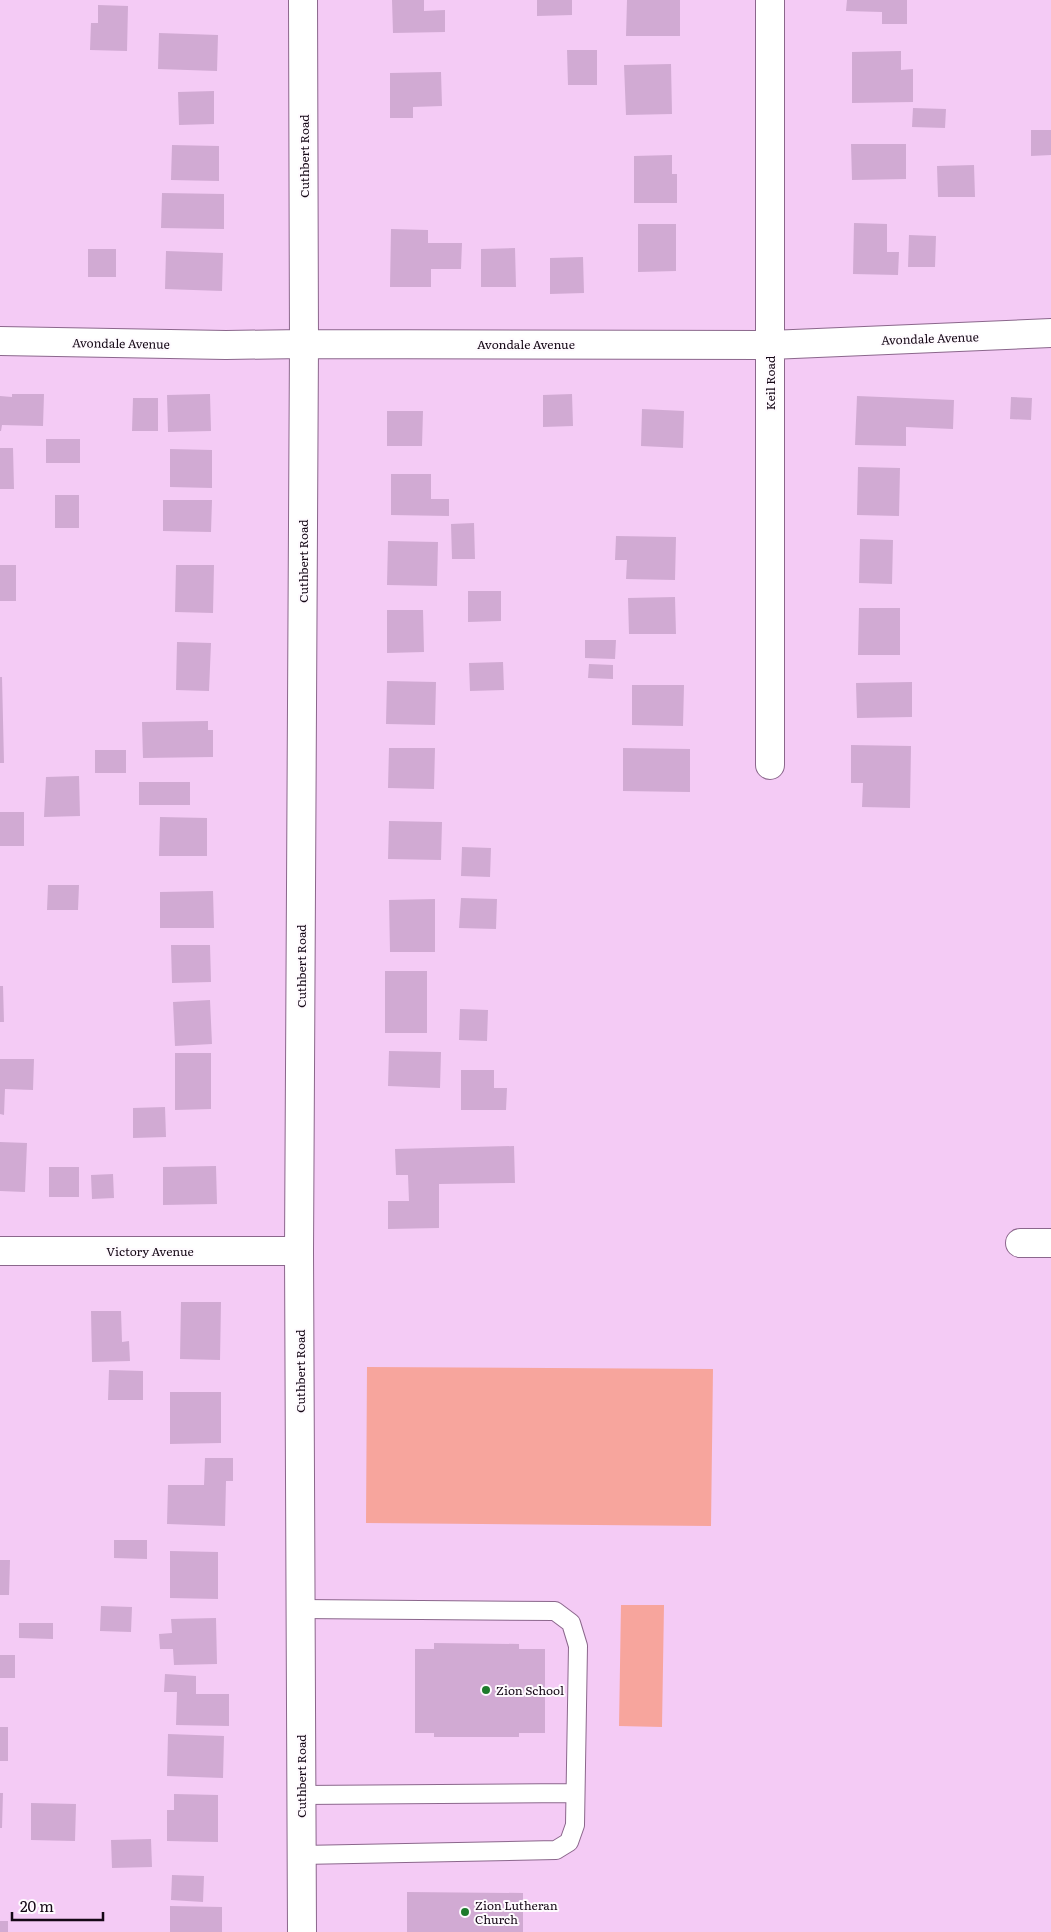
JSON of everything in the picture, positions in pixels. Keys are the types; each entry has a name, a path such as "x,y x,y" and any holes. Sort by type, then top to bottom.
{"street":[{"name":"Cuthbert Road","path":"302,1932 299,1251 304,344 303,0"},
{"name":"Keil Road","path":"770,0 770,765"},
{"name":"Avondale Avenue","path":"0,341 226,345 770,345 1051,334"},
{"path":"1020,1243 1051,1243"},
{"name":"Victory Avenue","path":"0,1251 299,1251"}],"lane":[{"path":"301,1609 555,1611 571,1623 578,1646 575,1826 568,1842 556,1850 301,1855"},
{"path":"301,1795 575,1793"}],"shaded area":[{"path":"367,1367 713,1369 711,1526 366,1523"},
{"path":"621,1605 664,1605 662,1727 619,1726"}],"building":[{"path":"392,0 424,0 424,11 445,10 445,32 393,33"},
{"path":"537,0 572,0 572,15 537,16"},
{"path":"627,0 680,0 680,36 626,36"},
{"path":"847,0 907,0 907,24 882,24 882,12 846,11"},
{"path":"98,5 128,6 127,51 90,50 91,23 98,23"},
{"path":"159,33 218,35 217,71 158,69"},
{"path":"567,50 597,50 597,85 568,85"},
{"path":"901,51 901,70 913,69 913,102 852,103 852,52"},
{"path":"671,64 672,114 626,115 624,65"},
{"path":"441,72 442,106 413,107 413,118 390,118 390,73"},
{"path":"214,91 214,124 179,125 178,92"},
{"path":"913,108 946,109 945,128 912,127"},
{"path":"1031,130 1051,130 1051,155 1031,156"},
{"path":"851,144 906,144 906,179 852,180"},
{"path":"172,145 219,146 219,181 171,180"},
{"path":"672,155 672,174 677,174 677,203 634,203 634,156"},
{"path":"974,165 975,197 938,197 937,166"},
{"path":"162,193 224,194 224,229 161,228"},
{"path":"854,223 887,224 887,252 899,252 898,275 853,274"},
{"path":"638,224 676,224 676,271 638,272"},
{"path":"391,229 428,230 428,243 462,243 461,269 431,269 431,287 390,287"},
{"path":"909,235 936,236 935,267 908,267"},
{"path":"515,248 516,287 481,287 481,249"},
{"path":"88,249 116,249 116,277 88,277"},
{"path":"166,251 223,253 222,291 165,289"},
{"path":"583,257 584,293 550,294 550,258"},
{"path":"12,394 44,394 43,426 2,425 0,431 0,396 12,397"},
{"path":"210,394 211,431 168,432 167,395"},
{"path":"572,394 573,426 543,427 543,395"},
{"path":"857,396 954,400 953,429 906,427 906,446 855,445"},
{"path":"1011,397 1032,398 1031,420 1010,419"},
{"path":"133,398 158,398 158,431 132,431"},
{"path":"642,409 684,411 683,448 641,446"},
{"path":"387,411 423,411 422,446 387,446"},
{"path":"46,439 80,439 80,463 46,463"},
{"path":"0,448 13,448 14,489 0,489"},
{"path":"170,449 212,450 212,488 170,487"},
{"path":"858,467 900,468 899,516 857,515"},
{"path":"391,474 431,474 431,499 449,499 449,516 391,515"},
{"path":"55,495 79,495 79,528 55,528"},
{"path":"163,500 212,500 211,532 163,531"},
{"path":"474,523 475,559 452,559 451,524"},
{"path":"616,536 676,537 675,580 626,579 627,560 615,560"},
{"path":"860,539 893,540 892,584 859,583"},
{"path":"388,541 438,542 437,586 387,585"},
{"path":"0,565 16,565 16,601 0,601"},
{"path":"176,565 214,565 213,613 175,612"},
{"path":"468,591 501,591 501,621 468,622"},
{"path":"675,597 676,634 629,634 628,598"},
{"path":"859,608 900,608 900,655 858,655"},
{"path":"387,610 423,610 424,652 387,653"},
{"path":"585,640 616,640 615,659 585,658"},
{"path":"177,642 211,643 209,691 176,690"},
{"path":"503,662 504,690 470,691 469,663"},
{"path":"589,664 613,665 613,679 588,678"},
{"path":"0,677 2,677 4,763 0,763"},
{"path":"387,681 436,682 435,725 386,724"},
{"path":"912,682 912,717 857,718 856,683"},
{"path":"632,685 684,685 683,726 632,725"},
{"path":"208,721 208,730 213,730 213,757 143,758 142,722"},
{"path":"851,745 911,746 910,808 862,807 863,783 851,783"},
{"path":"389,748 435,748 434,789 388,788"},
{"path":"623,748 690,749 690,792 623,791"},
{"path":"95,750 126,750 126,773 95,773"},
{"path":"79,776 80,816 44,817 46,777"},
{"path":"139,782 190,782 190,805 139,805"},
{"path":"0,812 24,812 24,846 0,846"},
{"path":"160,817 207,818 207,856 159,856"},
{"path":"389,821 442,822 441,860 388,859"},
{"path":"462,847 491,848 490,877 461,876"},
{"path":"48,885 79,885 78,910 47,910"},
{"path":"213,891 214,928 160,928 160,892"},
{"path":"461,898 497,899 496,929 459,928"},
{"path":"435,899 435,952 390,952 389,900"},
{"path":"171,945 210,945 211,982 172,983"},
{"path":"385,971 427,971 427,1033 385,1033"},
{"path":"0,986 3,986 4,1022 0,1022"},
{"path":"210,1000 212,1044 175,1046 173,1002"},
{"path":"460,1009 488,1010 487,1041 459,1040"},
{"path":"389,1051 441,1052 440,1088 388,1086"},
{"path":"175,1053 211,1053 211,1109 175,1110"},
{"path":"0,1059 34,1059 33,1090 5,1089 4,1115 0,1114"},
{"path":"461,1070 494,1070 494,1088 507,1088 506,1110 461,1110"},
{"path":"165,1107 166,1137 133,1138 133,1108"},
{"path":"0,1142 27,1143 25,1192 0,1191"},
{"path":"514,1146 515,1183 439,1184 439,1228 388,1229 388,1201 409,1201 408,1175 396,1175 395,1149"},
{"path":"216,1166 217,1204 163,1205 163,1167"},
{"path":"49,1167 79,1167 79,1197 49,1197"},
{"path":"113,1174 114,1198 92,1199 91,1175"},
{"path":"181,1302 221,1302 220,1360 180,1359"},
{"path":"91,1311 121,1311 122,1342 129,1341 130,1361 92,1362"},
{"path":"109,1370 143,1371 143,1400 108,1400"},
{"path":"170,1392 221,1392 221,1443 170,1444"},
{"path":"205,1458 233,1458 233,1481 226,1481 225,1526 167,1524 168,1485 204,1485"},
{"path":"114,1540 147,1540 147,1559 114,1558"},
{"path":"170,1551 218,1552 218,1599 170,1598"},
{"path":"0,1560 10,1560 9,1595 0,1595"},
{"path":"101,1606 132,1607 131,1632 100,1631"},
{"path":"216,1618 217,1664 174,1665 173,1649 160,1649 159,1634 172,1633 171,1619"},
{"path":"19,1623 53,1623 53,1639 19,1638"},
{"path":"434,1643 519,1644 519,1649 545,1649 545,1733 519,1733 519,1737 434,1737 434,1733 415,1733 415,1649 434,1649"},
{"path":"0,1655 15,1655 15,1678 0,1678"},
{"path":"165,1674 196,1676 196,1694 229,1694 229,1726 176,1725 177,1692 164,1692"},
{"path":"0,1727 8,1727 8,1761 0,1761"},
{"path":"168,1734 224,1736 223,1778 167,1776"},
{"path":"0,1793 3,1793 2,1828 0,1828"},
{"path":"174,1794 218,1795 218,1842 167,1841 167,1810 174,1810"},
{"path":"31,1803 76,1804 75,1841 31,1840"},
{"path":"151,1839 152,1867 112,1868 111,1840"},
{"path":"172,1875 204,1876 203,1902 171,1900"},
{"name":"Zion Lutheran Church","path":"407,1892 523,1893 523,1932 407,1932"},
{"path":"170,1906 222,1907 222,1932 170,1932"},
{"path":"0,1921 8,1921 8,1932 0,1932"}],"place":[{"name":"Zion School","path":"486,1690"},
{"name":"Zion Lutheran Church","path":"465,1912"}]}
